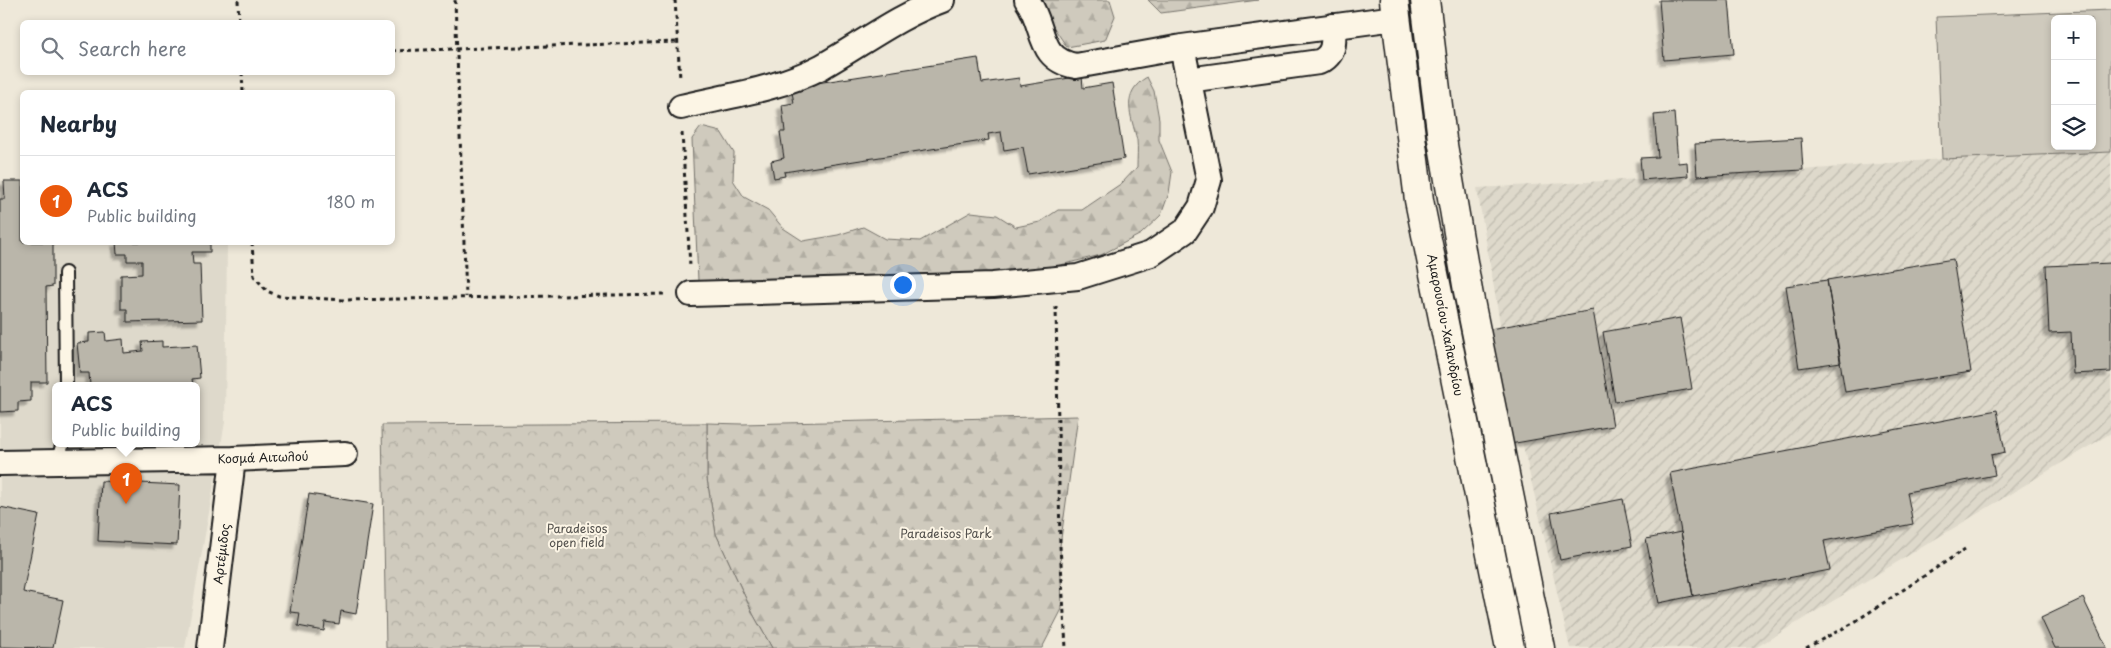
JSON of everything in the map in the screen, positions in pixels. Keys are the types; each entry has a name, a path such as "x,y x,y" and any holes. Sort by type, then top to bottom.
{"street":[{"path":"681,107 767,87 820,67 897,20 942,0"},
{"path":"1027,0 1037,16 1048,52 1066,64 1076,66 1182,47 1333,26 1395,9"},
{"path":"1425,0 1442,139 1468,291 1540,648"},
{"name":"Αμαρουσίου-Χαλανδρίου","path":"1395,9 1419,200 1510,648"},
{"path":"1188,80 1319,62 1330,54 1334,44 1333,26"},
{"path":"691,294 993,285 1078,277 1151,254 1185,231 1201,207 1209,180 1182,47"},
{"name":"Κοσμά Αιτωλού","path":"0,463 60,452 233,460 345,454"},
{"name":"Αρτέμιδος","path":"210,648 233,460"}],"lane":[{"path":"65,272 66,382"}],"path":[{"path":"238,0 239,20"},
{"path":"455,0 466,297"},
{"path":"252,245 254,276 267,292 279,296 343,300 691,294 675,0"},
{"path":"395,51 678,42"},
{"path":"242,75 243,90"},
{"path":"1056,279 1060,555 1066,648"},
{"path":"1806,648 1853,623 1965,548"}],"shaded area":[{"path":"2111,152 2111,433 1755,648 1570,648 1515,411 1477,188 1803,170 1942,159"},
{"path":"0,181 20,181 20,245 227,245 225,422 185,648 0,648"}],"green space":[{"path":"1035,0 1110,0 1115,16 1105,40 1067,47"},
{"path":"1148,0 1258,0 1161,13"},
{"path":"2111,10 2111,152 1942,159 1936,17"},
{"path":"1147,77 1154,91 1159,119 1159,140 1172,172 1169,193 1161,215 1141,234 1101,255 1048,268 971,277 698,281 692,139 701,127 721,132 734,153 733,180 744,197 768,210 783,228 803,241 838,235 863,227 885,239 920,241 971,212 997,215 1016,227 1040,222 1058,210 1082,210 1122,183 1137,167 1137,140 1130,113 1130,97 1133,90"},
{"name":"Paradeisos Park","path":"1078,416 1060,546 1062,609 1042,648 772,648 753,614 716,534 707,479 707,423 742,424"},
{"name":"Paradeisos open field","path":"707,423 707,479 716,534 753,614 772,648 386,648 382,425"}],"building":[{"path":"1659,0 1729,0 1734,54 1664,60"},
{"path":"978,58 982,83 1019,78 1020,86 1082,76 1083,88 1112,83 1124,159 1028,174 1023,147 1004,150 1001,132 988,134 989,140 784,172 785,176 774,178 771,161 784,158 780,132 785,132 782,105 794,103 791,87"},
{"path":"1674,113 1678,163 1687,162 1688,176 1642,180 1640,158 1658,157 1654,115"},
{"path":"1801,138 1803,170 1697,176 1695,144"},
{"path":"4,181 20,181 20,245 53,245 53,286 46,287 47,382 31,382 31,401 18,402 18,411 0,412 0,199 5,199"},
{"path":"116,245 210,245 210,252 192,252 193,264 200,264 202,320 127,322 127,309 121,309 121,275 142,274 142,261 127,261 127,254 117,254"},
{"path":"1953,259 1971,372 1845,392 1827,280"},
{"path":"2111,263 2111,372 2073,374 2071,332 2049,333 2046,266"},
{"path":"1827,280 1841,362 1799,368 1786,286"},
{"path":"1593,310 1613,426 1510,444 1490,329"},
{"path":"1680,318 1692,389 1615,402 1603,332"},
{"path":"105,332 106,341 123,339 124,353 143,351 142,342 162,341 162,347 197,345 200,378 192,379 192,382 90,382 89,373 80,373 77,343 89,342 89,333"},
{"path":"1997,410 2005,452 1991,455 1995,475 1907,492 1913,524 1824,541 1830,570 1693,596 1670,473"},
{"path":"101,481 180,485 177,545 98,541"},
{"path":"309,494 373,504 356,614 341,611 339,624 325,622 324,631 298,626 300,613 290,612"},
{"path":"1623,499 1632,546 1560,560 1551,513"},
{"path":"0,507 39,515 23,592 63,600 53,648 0,647"},
{"path":"1681,532 1693,596 1659,603 1646,539"},
{"path":"2083,598 2107,648 2055,648 2041,618"}],"place":[{"name":"ACS","path":"126,504"}]}
